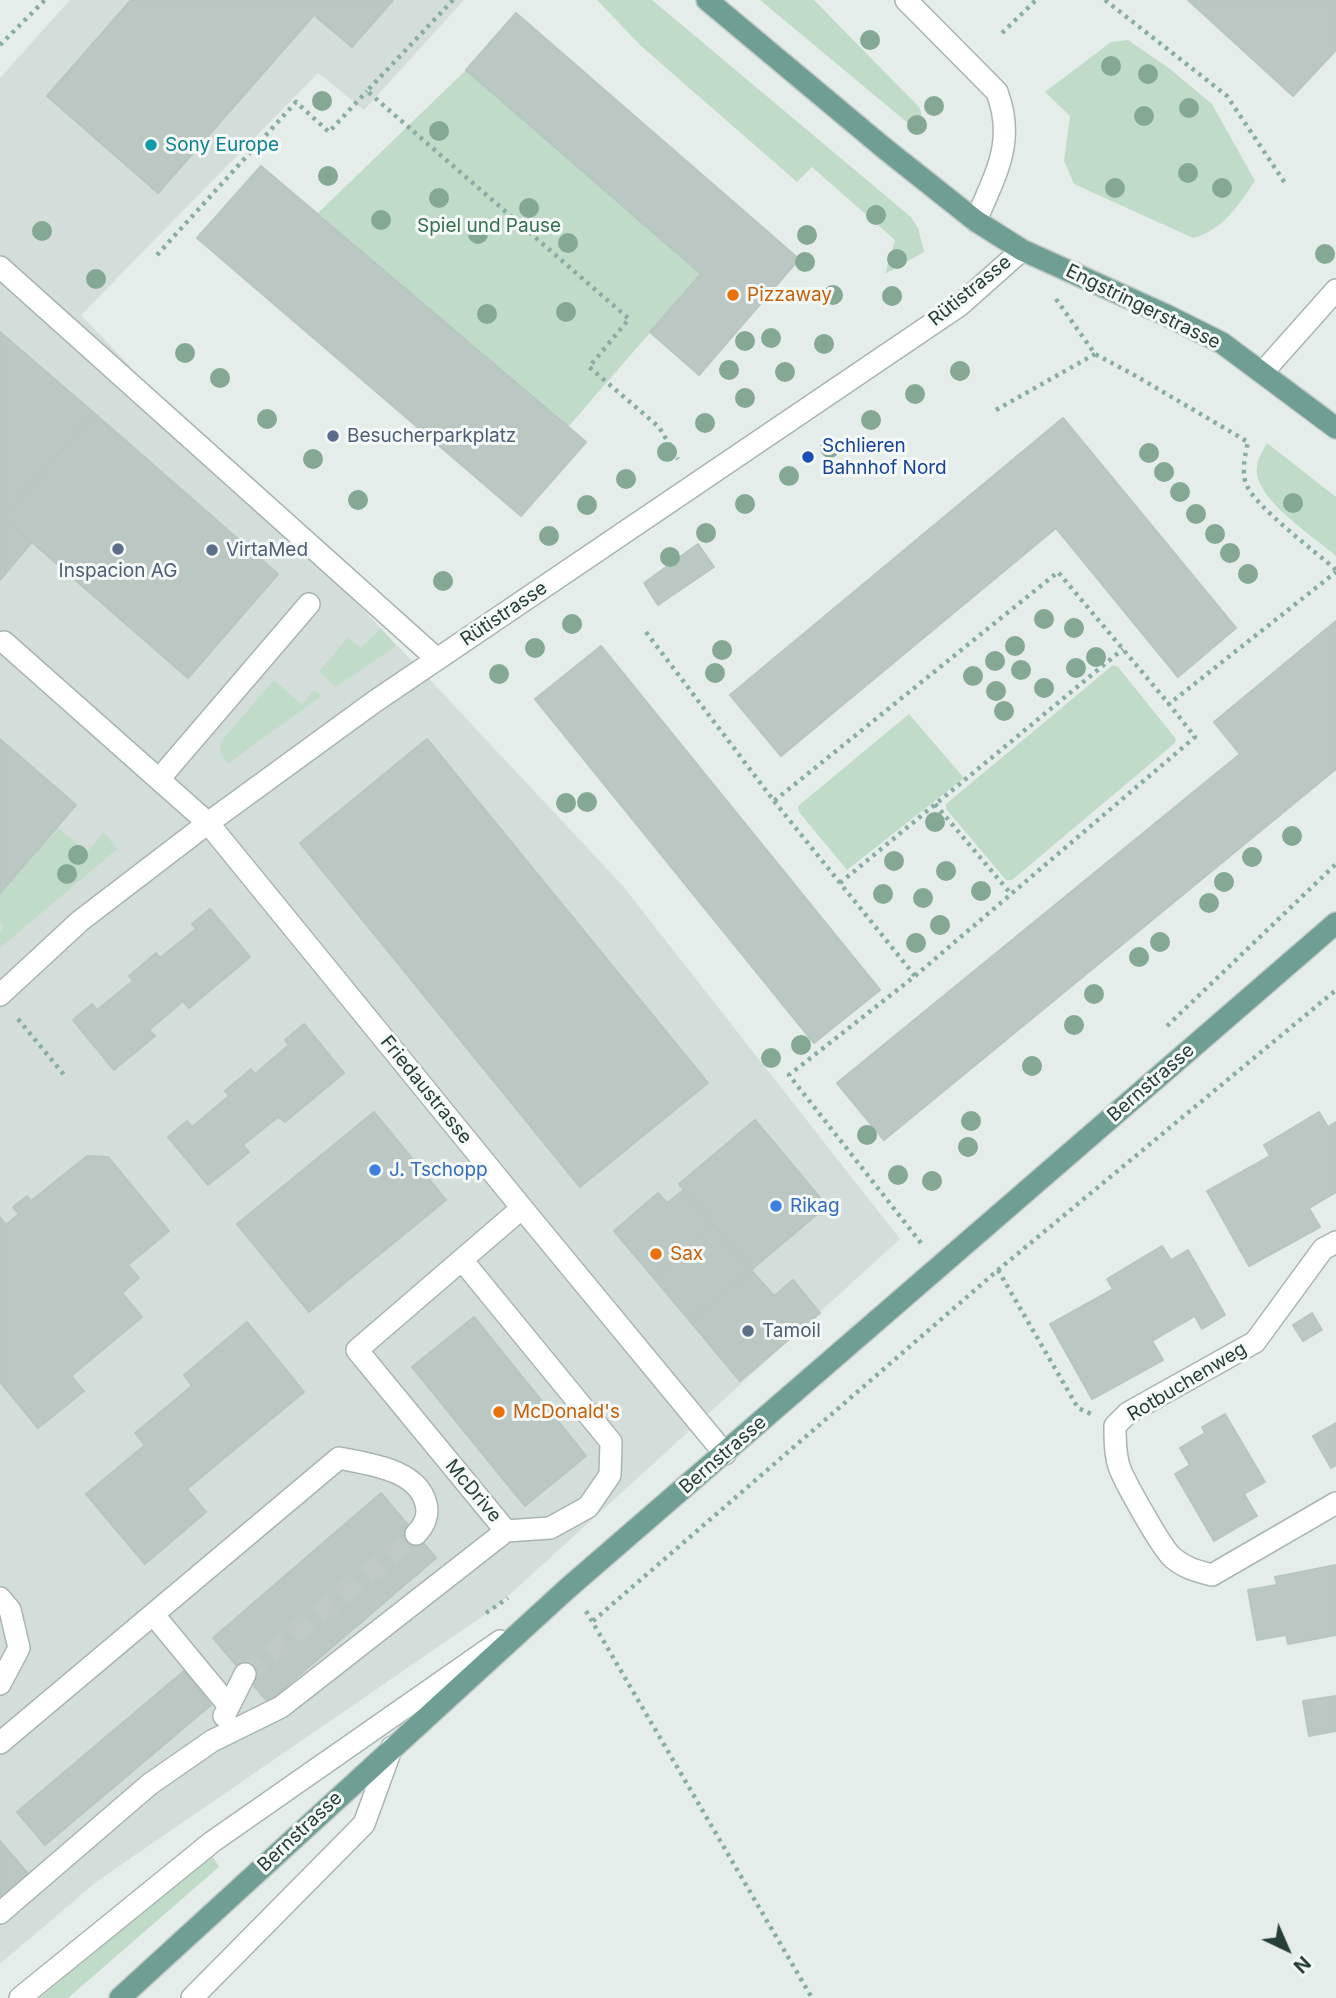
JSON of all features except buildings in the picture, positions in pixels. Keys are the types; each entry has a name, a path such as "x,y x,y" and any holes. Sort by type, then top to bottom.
{"main road":[{"name":"Engstringerstrasse","path":"707,0 884,148 976,220 1022,250 1164,314 1222,344 1336,428"},
{"name":"Bernstrasse","path":"120,1998 568,1588 1336,923"}],"street":[{"path":"906,0 997,92 1004,110 1006,130 1003,151 976,220"},
{"name":"Rütistrasse","path":"2,990 80,920 208,823 437,659 960,304 1022,250"},
{"path":"0,267 437,659"},
{"path":"1263,372 1336,290"},
{"path":"160,778 309,604"},
{"name":"Friedaustrasse","path":"4,642 208,823 725,1454"},
{"path":"462,1261 522,1208"},
{"name":"Rotbuchenweg","path":"1336,1242 1324,1249 1255,1342 1128,1413 1115,1426 1115,1445 1120,1469 1162,1544 1171,1557 1189,1569 1212,1575 1336,1503"},
{"name":"McDrive","path":"462,1261 611,1443 610,1475 588,1507 550,1528 506,1531 357,1350 462,1261"},
{"path":"0,1743 339,1458 382,1467 406,1478 424,1492 428,1511 416,1534"},
{"path":"0,1913 150,1784 212,1741 281,1707 506,1531"},
{"path":"0,1598 10,1610 19,1648 0,1684"},
{"path":"20,1998 212,1842 539,1614"},
{"path":"153,1615 229,1706"},
{"path":"212,1741 246,1674"},
{"path":"192,1998 364,1824 392,1747"}],"path":[{"path":"0,45 45,0"},
{"path":"157,255 296,102 329,132 453,0"},
{"path":"1002,33 1036,0"},
{"path":"1105,0 1227,96 1285,183"},
{"path":"367,91 629,318 589,367 659,427 694,485"},
{"path":"996,410 1095,354 1248,442 1245,457 1246,485 1259,503 1336,571 1169,704"},
{"path":"774,801 1058,572 1195,737 915,976 789,1076 924,1246"},
{"path":"646,632 774,801 915,976"},
{"path":"840,883 1123,649"},
{"path":"935,804 1010,894"},
{"path":"593,1621 998,1270 1336,990"},
{"path":"16,1016 65,1076"},
{"path":"998,1270 1078,1408 1115,1426"},
{"path":"568,1588 593,1621 812,1998"}],"shaded area":[{"path":"70,0 464,0 364,110 318,73 81,315 622,885 900,1239 496,1607 96,1882 0,1964 0,78"}],"green space":[{"path":"597,0 652,0 911,217 918,228 924,252 885,274 895,240 812,167 797,182 641,46"},
{"path":"760,0 814,0 920,108 924,130 915,129"},
{"path":"1128,40 1170,69 1212,104 1255,181 1222,223 1193,238 1074,184 1064,161 1070,116 1045,92 1111,42"},
{"name":"Spiel und Pause","path":"466,70 701,274 568,427 318,213"},
{"path":"1267,443 1336,497 1336,556 1278,508 1261,485 1257,466"},
{"path":"381,628 396,646 336,687 319,672 348,637 361,648"},
{"path":"1113,665 1118,667 1176,739 1175,743 1012,880 1006,880 946,809 946,804"},
{"path":"274,680 302,705 314,690 321,696 229,763 221,753 222,740"},
{"path":"909,714 964,778 847,870 799,812 798,806"},
{"path":"57,827 87,852 104,832 117,849 0,948 0,932 4,927 0,923 0,893"},
{"path":"213,1857 219,1867 68,1998 40,1998 189,1874"}],"tunnel":[{"path":"245,1674 416,1534"}],"place":[{"name":"Sony Europe","path":"151,145"},
{"name":"Pizzaway","path":"733,295"},
{"name":"Besucherparkplatz","path":"333,436"},
{"name":"Schlieren Bahnhof Nord","path":"808,457"},
{"name":"Inspacion AG","path":"118,549"},
{"name":"VirtaMed","path":"212,550"},
{"name":"J. Tschopp","path":"375,1170"},
{"name":"Rikag","path":"776,1206"},
{"name":"Sax","path":"656,1254"},
{"name":"Tamoil","path":"748,1331"},
{"name":"McDonald's","path":"499,1412"}]}
